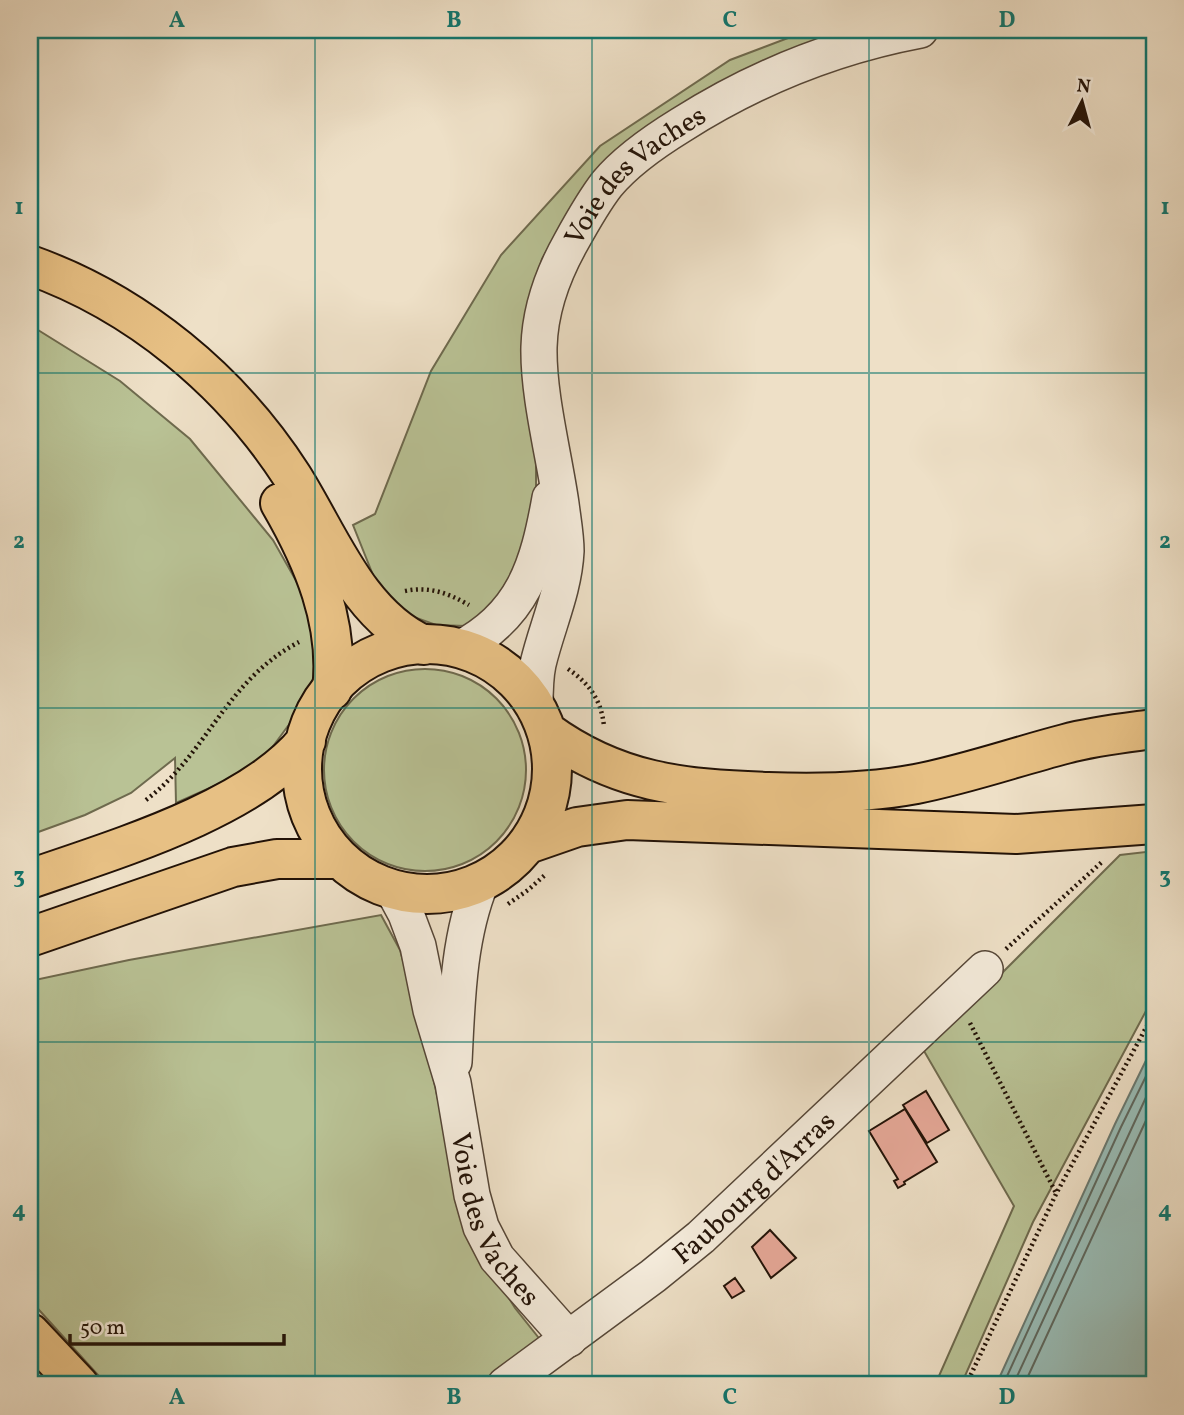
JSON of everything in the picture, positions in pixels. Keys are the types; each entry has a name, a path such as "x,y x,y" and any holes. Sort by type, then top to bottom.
{"main road":[{"path":"30,265 106,300 177,349 218,384 255,426 291,474 372,605 403,634 481,657 502,670 520,687 540,719 570,748 601,763 652,780 695,789 806,793 863,791 946,777 1087,739 1154,729"},
{"path":"30,291 76,311 122,339 192,394 230,434 265,479 292,524 313,568 330,626 334,654 332,690"},
{"path":"442,647 401,648 368,660 348,673 318,709 306,741 303,767 308,804 317,828 340,859 359,874 392,888 431,894 457,891 493,894 502,869 538,858 592,824 626,820 1016,834 1154,824"},
{"path":"538,858 540,824 551,790 551,754 540,719"},
{"path":"30,879 139,839 227,800 264,780 293,757 306,741"},
{"path":"30,937 233,867 277,859 340,859"},
{"path":"30,1333 79,1385"},
{"path":"30,1363 51,1385"}],"street":[{"name":"Voie des Vaches","path":"540,719 536,677 558,601 565,557 565,533 539,365 542,314 565,253 587,212 608,183 662,137 705,109 761,80 846,48 920,30"},
{"name":"Voie des Vaches","path":"442,647 478,639 499,623 520,594 542,538 555,467"},
{"name":"Voie des Vaches","path":"392,888 413,929 433,1019 453,1083 472,1195 488,1243 502,1264 569,1339"},
{"name":"Voie des Vaches","path":"453,1083 464,936 470,909 493,894"},
{"name":"Faubourg d'Arras","path":"505,1385 653,1276 722,1218 985,969"}],"path":[{"path":"372,605 400,592 425,589 453,596 499,623"},
{"path":"140,804 172,777 242,686 287,649 330,626"},
{"path":"542,652 573,672 593,691 603,719 601,763"},
{"path":"985,969 1110,856"},
{"path":"493,894 528,890 538,858"},
{"path":"957,996 1056,1194"},
{"path":"966,1385 1056,1194 1154,1013"}],"green space":[{"path":"809,30 876,30 580,193 542,259 524,320 536,447 536,512 519,570 495,610 466,626 436,625 400,612 379,590 353,525 375,514 431,371 501,255 600,146 730,60"},
{"path":"30,325 120,381 190,439 273,540 303,593 322,643 317,671 296,715 271,749 239,775 176,803 175,758 131,793 85,815 30,835"},
{"path":"425,669 464,677 481,686 496,699 509,714 518,731 526,770 518,809 509,826 496,841 481,854 464,863 425,871 386,863 369,854 354,841 341,826 332,809 324,770 332,731 341,714 354,699 369,686 386,677"},
{"path":"1154,851 1154,996 1033,1222 961,1385 935,1385 1014,1206 924,1051 1120,855"},
{"path":"381,915 400,950 423,1032 467,1230 515,1308 542,1342 487,1385 107,1385 30,1300 30,981 129,960"}],"water":[{"path":"1154,1044 1154,1385 996,1385 1115,1124"}],"building":[{"path":"926,1091 949,1130 927,1143 903,1105"},
{"path":"905,1109 937,1162 898,1188 894,1181 898,1179 869,1131"},
{"path":"770,1230 796,1258 771,1278 752,1247"},
{"path":"735,1278 744,1291 732,1298 724,1286"}]}
